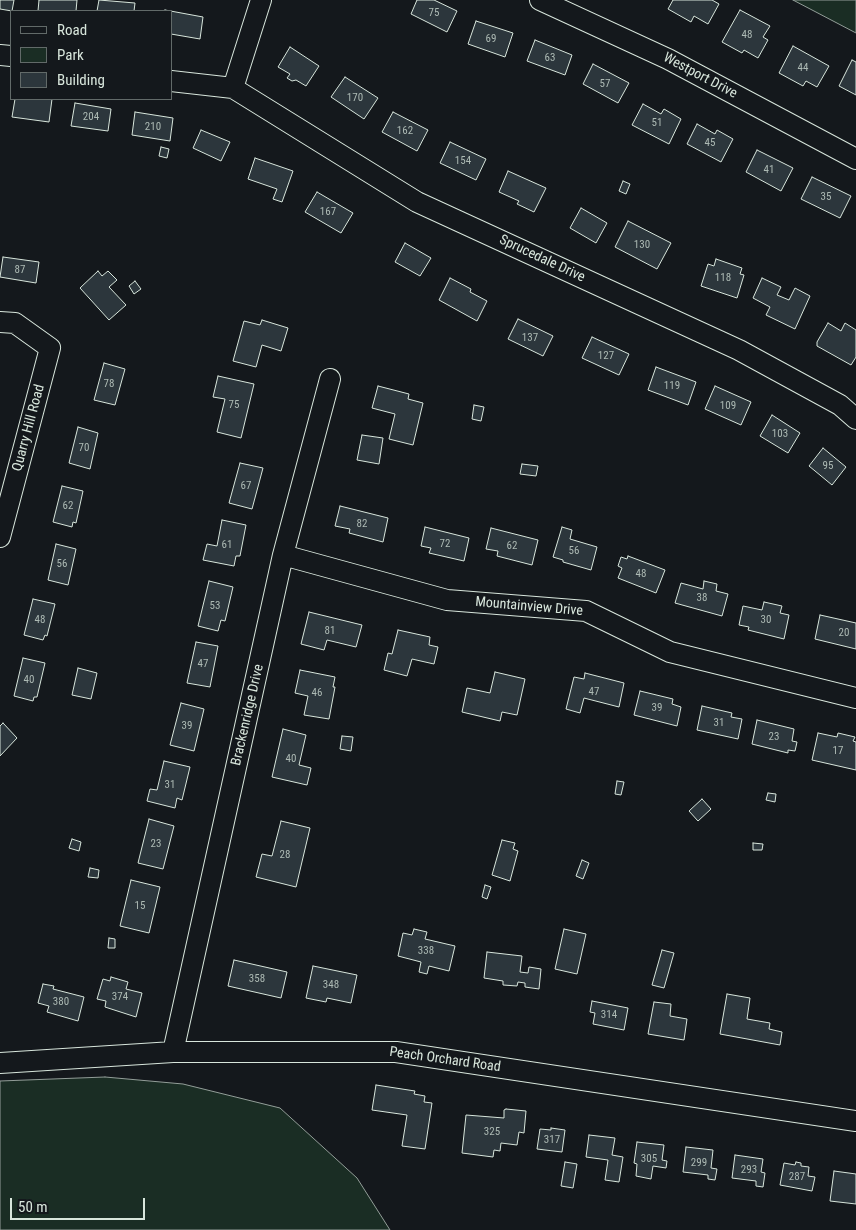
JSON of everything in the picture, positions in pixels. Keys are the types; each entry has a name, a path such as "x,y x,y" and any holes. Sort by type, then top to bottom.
{"street":[{"path":"172,81 233,88 261,0"},
{"name":"Westport Drive","path":"540,0 668,59 856,159"},
{"name":"Sprucedale Drive","path":"233,88 417,202 739,350 840,405 856,419"},
{"name":"Quarry Hill Road","path":"0,322 15,323 50,348 0,536"},
{"name":"Brackenridge Drive","path":"173,1052 283,555 330,379"},
{"name":"Mountainview Drive","path":"283,555 447,600 586,611 670,652 856,698"},
{"name":"Peach Orchard Road","path":"0,1063 173,1052 396,1052 856,1121"}],"green space":[{"path":"793,0 856,0 856,33"},
{"path":"105,1077 183,1084 280,1108 357,1178 390,1230 0,1230 0,1081"}],"building":[{"path":"0,0 14,0 12,10 0,9"},
{"path":"39,0 77,0 76,10 38,10"},
{"path":"99,0 135,3 134,10 97,10"},
{"path":"417,0 434,0 457,11 447,32 411,14"},
{"path":"673,0 712,0 719,4 708,24 694,16 691,22 668,9"},
{"path":"740,10 770,26 763,37 768,40 758,58 744,50 742,53 722,42"},
{"path":"172,11 203,17 200,39 172,34"},
{"path":"476,21 513,33 505,57 468,44"},
{"path":"535,40 572,55 565,75 527,61"},
{"path":"793,46 829,66 817,87 806,81 803,86 779,73"},
{"path":"290,47 319,66 306,86 296,80 292,81 287,78 290,74 278,67"},
{"path":"852,60 856,62 856,95 839,86"},
{"path":"593,64 629,83 618,103 583,84"},
{"path":"345,77 378,98 364,119 331,97"},
{"path":"15,100 52,100 49,122 12,117"},
{"path":"75,103 111,109 108,131 71,126"},
{"path":"643,104 661,114 664,109 681,119 669,144 632,125"},
{"path":"135,112 173,118 170,141 132,135"},
{"path":"393,112 428,130 417,151 382,132"},
{"path":"697,124 715,134 717,130 733,139 721,162 687,144"},
{"path":"201,130 230,142 221,161 193,148"},
{"path":"450,142 486,159 476,180 440,163"},
{"path":"161,147 169,149 167,158 159,156"},
{"path":"757,150 793,168 781,191 746,172"},
{"path":"255,158 293,171 282,202 273,199 277,189 248,179"},
{"path":"508,171 546,188 534,212 517,204 519,201 499,192"},
{"path":"812,177 851,196 840,218 801,199"},
{"path":"623,181 630,184 626,194 619,191"},
{"path":"317,192 353,213 341,233 305,212"},
{"path":"581,208 607,223 596,243 570,228"},
{"path":"628,221 671,243 657,269 615,247"},
{"path":"405,243 431,258 420,276 395,262"},
{"path":"3,257 39,262 36,283 0,277"},
{"path":"716,259 742,268 740,274 744,275 737,298 701,286 708,264 714,266"},
{"path":"98,271 102,276 108,271 117,280 109,287 126,305 109,320 80,288"},
{"path":"450,278 471,289 470,292 487,301 477,321 439,300"},
{"path":"762,278 781,287 777,295 789,300 795,288 810,296 795,329 766,315 770,307 753,298"},
{"path":"135,281 141,289 134,294 129,286"},
{"path":"518,319 553,336 543,356 508,339"},
{"path":"262,320 288,328 281,351 262,345 256,367 233,361 244,321 260,325"},
{"path":"828,323 841,331 845,323 856,330 856,357 851,365 817,346 817,342"},
{"path":"592,337 629,354 619,375 582,358"},
{"path":"104,363 125,369 115,405 94,400"},
{"path":"656,367 696,382 688,405 648,390"},
{"path":"218,376 254,384 241,438 217,432 225,399 213,397"},
{"path":"378,386 409,394 408,399 423,403 413,445 389,439 395,414 372,408"},
{"path":"715,386 751,402 741,425 705,409"},
{"path":"474,405 484,407 481,421 472,419"},
{"path":"772,415 800,433 788,453 760,436"},
{"path":"78,427 98,433 90,469 69,463"},
{"path":"362,435 383,438 379,464 357,460"},
{"path":"823,448 846,467 832,485 809,466"},
{"path":"240,463 263,468 252,509 229,503"},
{"path":"522,464 538,466 536,476 520,474"},
{"path":"62,486 83,491 76,523 73,522 72,527 53,522"},
{"path":"340,506 388,518 383,542 349,533 350,529 335,526"},
{"path":"222,520 246,525 240,556 236,556 234,566 203,560 207,544 217,546"},
{"path":"425,527 469,538 464,561 429,553 431,548 421,546"},
{"path":"562,527 572,530 570,539 597,547 591,570 553,557"},
{"path":"491,528 538,540 532,565 497,556 498,551 486,549"},
{"path":"56,544 76,549 68,585 48,580"},
{"path":"628,556 665,570 656,593 618,578 622,568 618,566 621,557 627,559"},
{"path":"209,581 233,587 225,621 221,620 218,631 198,626"},
{"path":"704,581 717,584 716,591 728,594 722,616 675,603 681,583 703,589"},
{"path":"33,599 55,604 47,636 45,635 43,640 24,635"},
{"path":"764,602 782,606 780,613 789,615 784,639 748,630 749,627 739,625 743,606 762,610"},
{"path":"309,612 362,625 356,647 327,640 324,650 301,644"},
{"path":"820,615 856,623 856,649 815,639"},
{"path":"398,630 430,637 429,645 438,647 434,664 412,659 407,676 384,670 388,653 392,654"},
{"path":"196,642 218,646 210,687 187,683"},
{"path":"23,658 45,663 37,697 34,697 33,701 14,696"},
{"path":"78,668 97,673 91,699 72,695"},
{"path":"300,670 335,677 329,719 304,715 308,696 295,693"},
{"path":"495,672 525,679 517,715 502,712 500,721 462,712 467,688 490,693"},
{"path":"585,673 624,683 619,707 584,698 580,713 566,709 574,677 584,679"},
{"path":"640,691 673,699 672,704 681,707 677,726 634,715"},
{"path":"181,703 204,709 194,751 170,745"},
{"path":"702,706 732,713 731,717 742,719 738,739 697,730"},
{"path":"757,720 794,729 792,741 797,742 795,751 788,750 788,753 752,744"},
{"path":"3,723 17,738 0,756 0,726"},
{"path":"283,729 306,735 299,765 311,768 307,785 272,777"},
{"path":"818,733 837,737 838,733 855,737 853,741 856,742 856,770 812,760"},
{"path":"342,736 353,737 351,751 340,749"},
{"path":"164,761 190,767 182,800 177,798 175,808 147,801 150,789 157,790"},
{"path":"617,781 624,782 621,795 615,794"},
{"path":"768,793 776,794 775,802 766,800"},
{"path":"702,799 711,809 698,821 689,811"},
{"path":"149,819 174,826 163,869 138,863"},
{"path":"281,821 310,828 296,887 256,877 262,854 272,856"},
{"path":"72,839 81,842 79,851 69,848"},
{"path":"502,840 515,843 513,849 518,851 510,881 492,875"},
{"path":"753,843 763,844 762,850 753,850"},
{"path":"582,860 589,863 583,879 576,876"},
{"path":"90,868 99,870 98,878 88,877"},
{"path":"131,880 160,887 149,933 120,926"},
{"path":"485,885 491,887 487,899 482,897"},
{"path":"414,929 427,932 425,939 455,946 449,971 429,966 427,974 419,972 421,962 398,956 403,933 412,935"},
{"path":"564,929 586,934 577,974 555,969"},
{"path":"109,938 115,939 115,948 108,948"},
{"path":"662,950 674,953 664,988 652,985"},
{"path":"487,952 522,956 520,972 528,973 529,967 541,969 539,989 525,987 525,983 518,982 517,986 503,985 503,981 484,978"},
{"path":"234,960 287,972 281,998 228,986"},
{"path":"313,966 357,975 351,1003 327,998 326,1002 306,998"},
{"path":"111,977 128,982 126,989 142,993 136,1017 105,1007 106,1001 97,999 103,979 110,981"},
{"path":"43,984 54,986 53,989 84,997 78,1021 47,1012 49,1006 38,1003"},
{"path":"727,994 750,998 747,1019 770,1023 769,1029 782,1032 780,1045 720,1034"},
{"path":"592,1001 628,1008 624,1030 593,1024 595,1013 590,1012"},
{"path":"654,1002 671,1004 670,1016 687,1019 684,1040 648,1034"},
{"path":"376,1085 415,1091 414,1094 425,1096 424,1102 432,1103 425,1149 402,1146 407,1115 372,1110"},
{"path":"504,1110 526,1111 524,1133 519,1132 517,1145 501,1143 500,1151 494,1150 493,1157 462,1153 466,1115 504,1118"},
{"path":"551,1128 565,1130 562,1152 537,1149 540,1129 551,1130"},
{"path":"589,1135 615,1138 612,1155 623,1157 619,1182 605,1180 608,1160 586,1157"},
{"path":"637,1142 664,1145 662,1160 667,1161 666,1168 653,1166 651,1179 636,1176 637,1164 634,1163"},
{"path":"686,1147 713,1150 711,1168 717,1169 715,1180 708,1179 708,1175 683,1172"},
{"path":"735,1155 763,1159 761,1172 765,1173 763,1187 756,1186 756,1181 732,1178"},
{"path":"565,1162 577,1164 573,1188 561,1186"},
{"path":"796,1162 801,1163 801,1166 809,1167 808,1176 815,1177 812,1191 780,1185 784,1163 795,1165"},
{"path":"834,1171 856,1174 856,1204 830,1201"}]}
